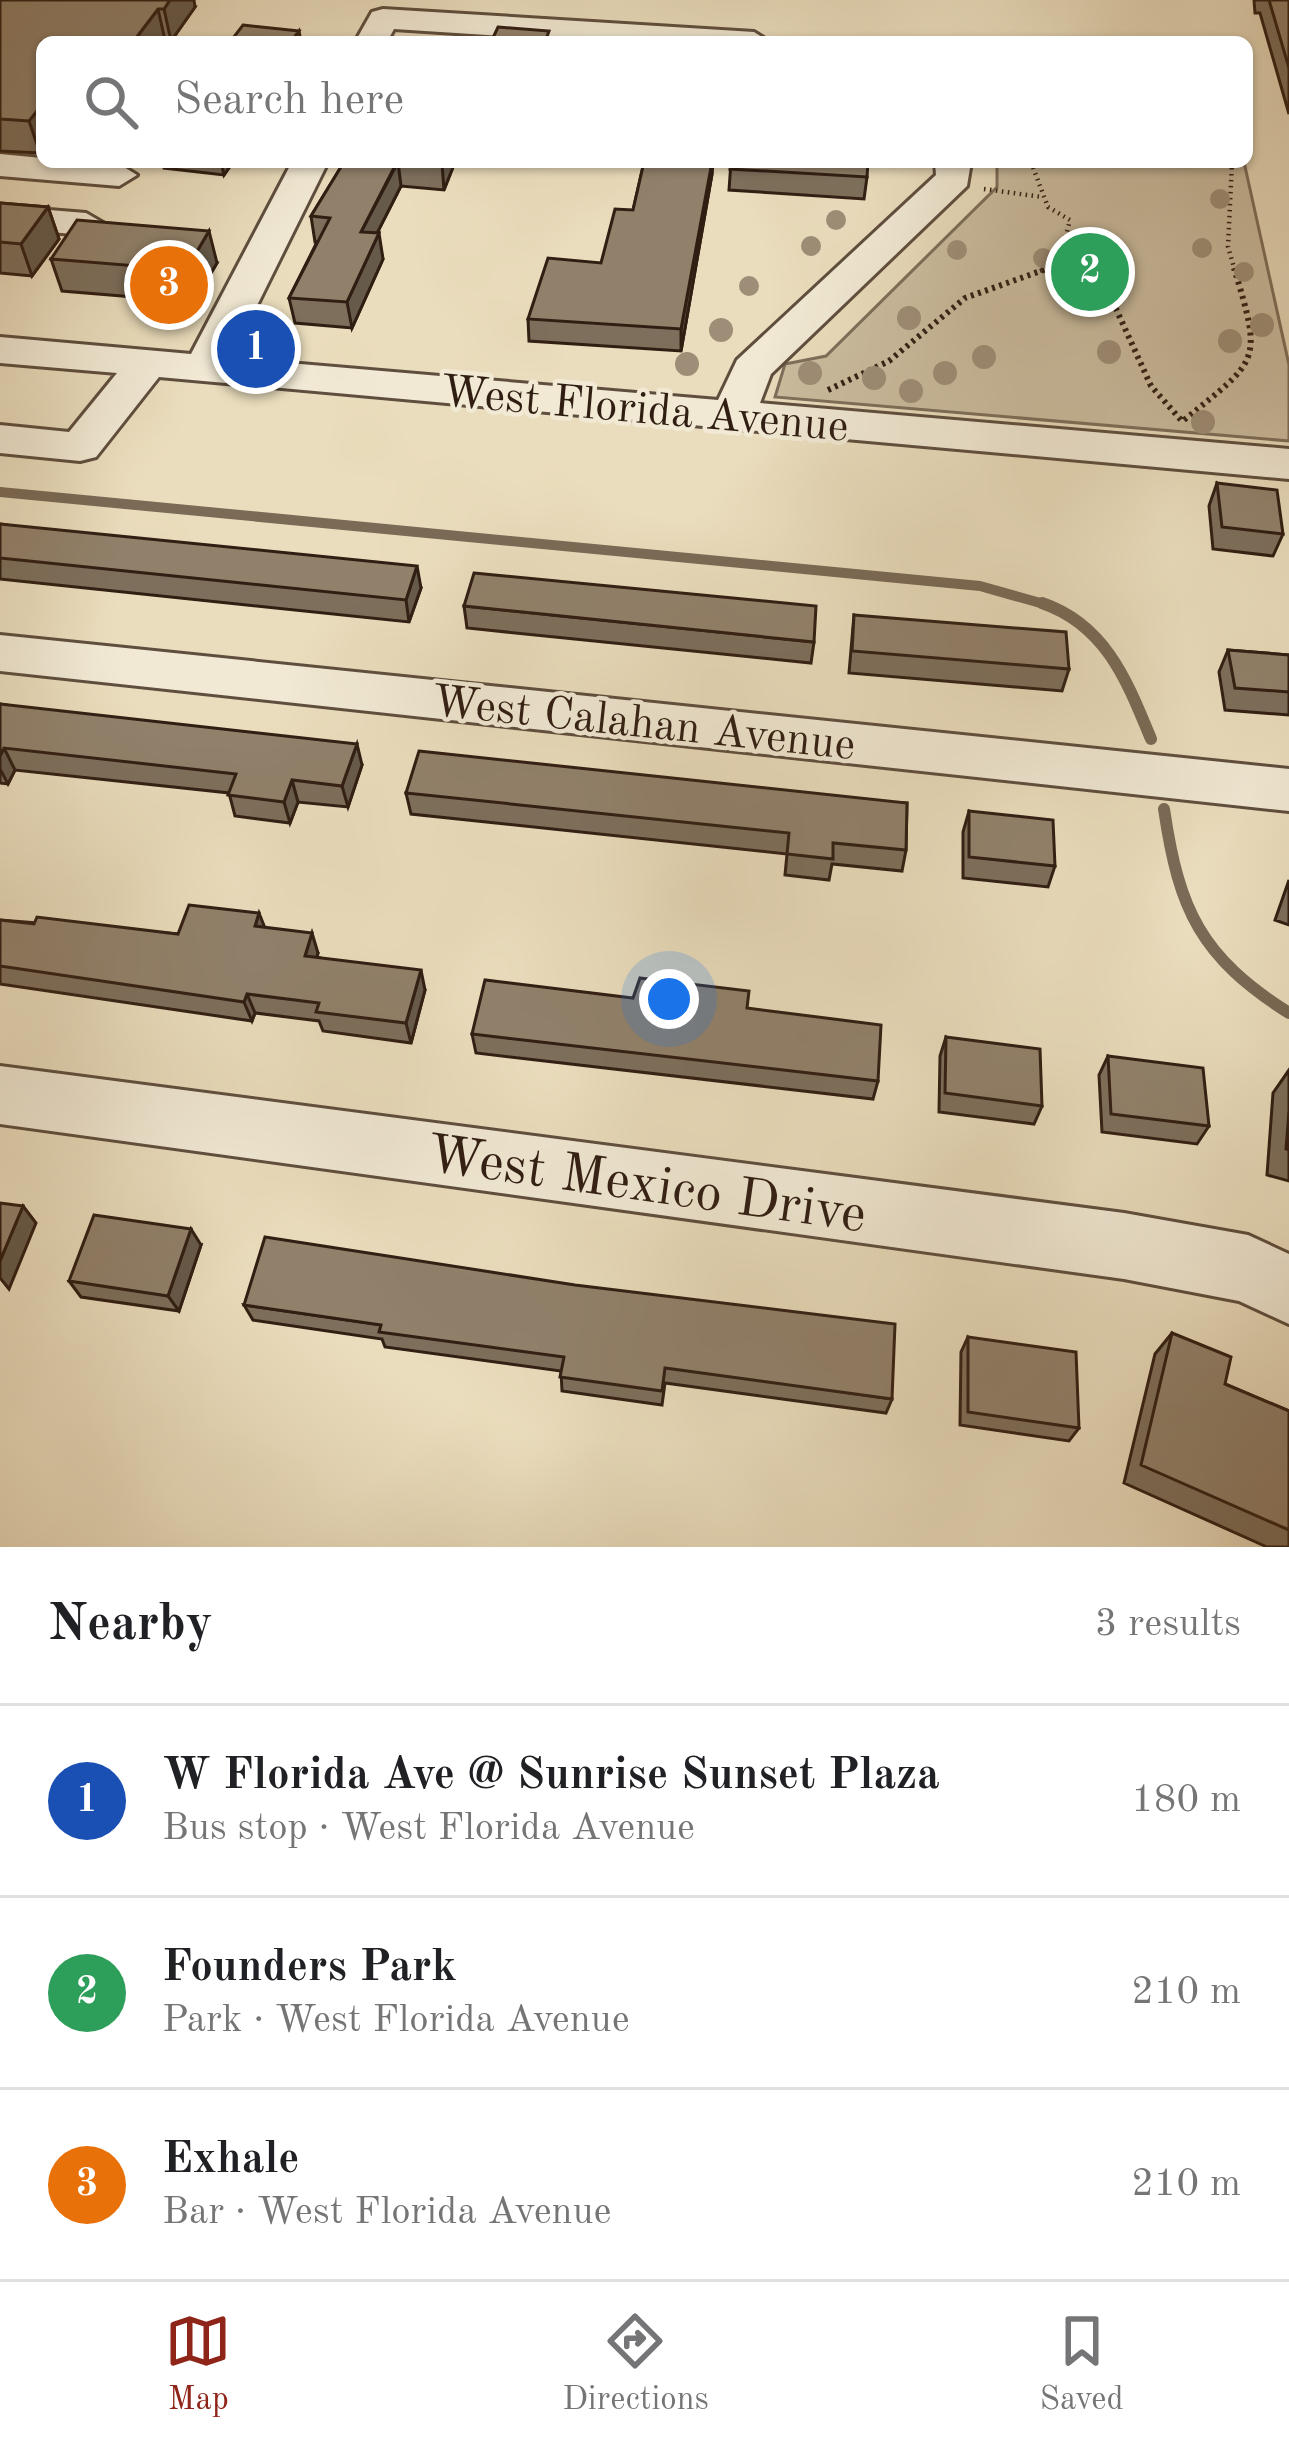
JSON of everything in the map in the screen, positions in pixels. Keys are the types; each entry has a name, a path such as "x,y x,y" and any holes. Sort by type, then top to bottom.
{"street":[{"path":"374,36 383,19 657,36"},
{"path":"0,165 119,175"},
{"path":"205,367 307,168"},
{"path":"734,415 752,369 952,171"},
{"path":"0,217 86,224"},
{"name":"West Florida Avenue","path":"0,350 1289,464"},
{"path":"0,439 80,447 149,362"},
{"name":"West Calahan Avenue","path":"0,652 1289,790"},
{"name":"West Mexico Drive","path":"0,1095 1124,1246 1248,1269 1289,1290"}],"path":[{"path":"1033,168 1042,197"},
{"path":"1182,421 1234,380 1252,353 1253,330 1228,247 1232,168"},
{"path":"952,171 1042,197 1070,220 1064,243 1072,259 1103,280 1151,386 1182,421 1187,438"},
{"path":"823,392 889,361 965,298 1072,259"}],"shaded area":[{"path":"997,168 1245,168 1289,365 1289,441 775,397 785,364 826,356 997,187"}],"building":[{"path":"0,0 170,0 138,36 36,36 36,112 29,121 0,119"},
{"path":"1269,0 1289,0 1289,68"},
{"path":"243,25 299,31 295,36 235,36"},
{"path":"498,27 549,31 547,36 494,36"},
{"path":"340,168 394,168 361,232 379,233 347,302 289,298 330,218 311,216"},
{"path":"643,168 711,168 681,329 528,319 548,258 601,263 615,209 633,210"},
{"path":"730,168 868,168 867,177"},
{"path":"0,203 48,207 21,244 0,242"},
{"path":"77,220 209,231 186,270 51,259"},
{"path":"1217,483 1277,490 1283,534 1222,527"},
{"path":"0,524 417,566 406,600 0,558"},
{"path":"474,573 816,606 814,642 464,606"},
{"path":"854,615 1066,632 1069,669 852,651"},
{"path":"1228,650 1289,655 1289,692 1235,688"},
{"path":"0,704 357,744 342,786 292,780 284,802 228,795 236,774 4,748 0,756"},
{"path":"419,751 907,803 906,850 833,843 833,859 787,854 789,833 406,793"},
{"path":"969,811 1053,820 1055,866 969,857"},
{"path":"189,905 259,913 255,926 312,933 305,956 421,970 406,1023 316,1012 319,1003 247,994 244,1002 0,966 0,920 34,924 37,917 178,934"},
{"path":"640,978 749,991 747,1008 881,1025 878,1081 472,1034 485,980 633,998"},
{"path":"946,1037 1040,1049 1042,1106 945,1093"},
{"path":"1108,1056 1203,1068 1209,1126 1111,1114"},
{"path":"0,1203 23,1206 0,1261"},
{"path":"94,1215 191,1229 168,1296 69,1281"},
{"path":"265,1237 575,1285 895,1324 892,1399 665,1368 662,1391 560,1377 564,1357 379,1332 381,1325 244,1305"},
{"path":"1172,1333 1231,1357 1225,1384 1289,1411 1289,1530 1141,1465"},
{"path":"968,1337 1076,1352 1079,1428 968,1412"}],"waterway":[{"path":"0,492 980,586 1045,604"},
{"path":"1045,604 1051,606"},
{"path":"1045,604 1083,625 1098,640 1123,676 1151,739"},
{"path":"1164,809 1177,876 1199,928 1234,972 1289,1013"}],"place":[{"name":"Founders Park","path":"1090,272"},
{"name":"Exhale","path":"169,285"},
{"name":"W Florida Ave @ Sunrise Sunset Plaza","path":"256,349"}]}
